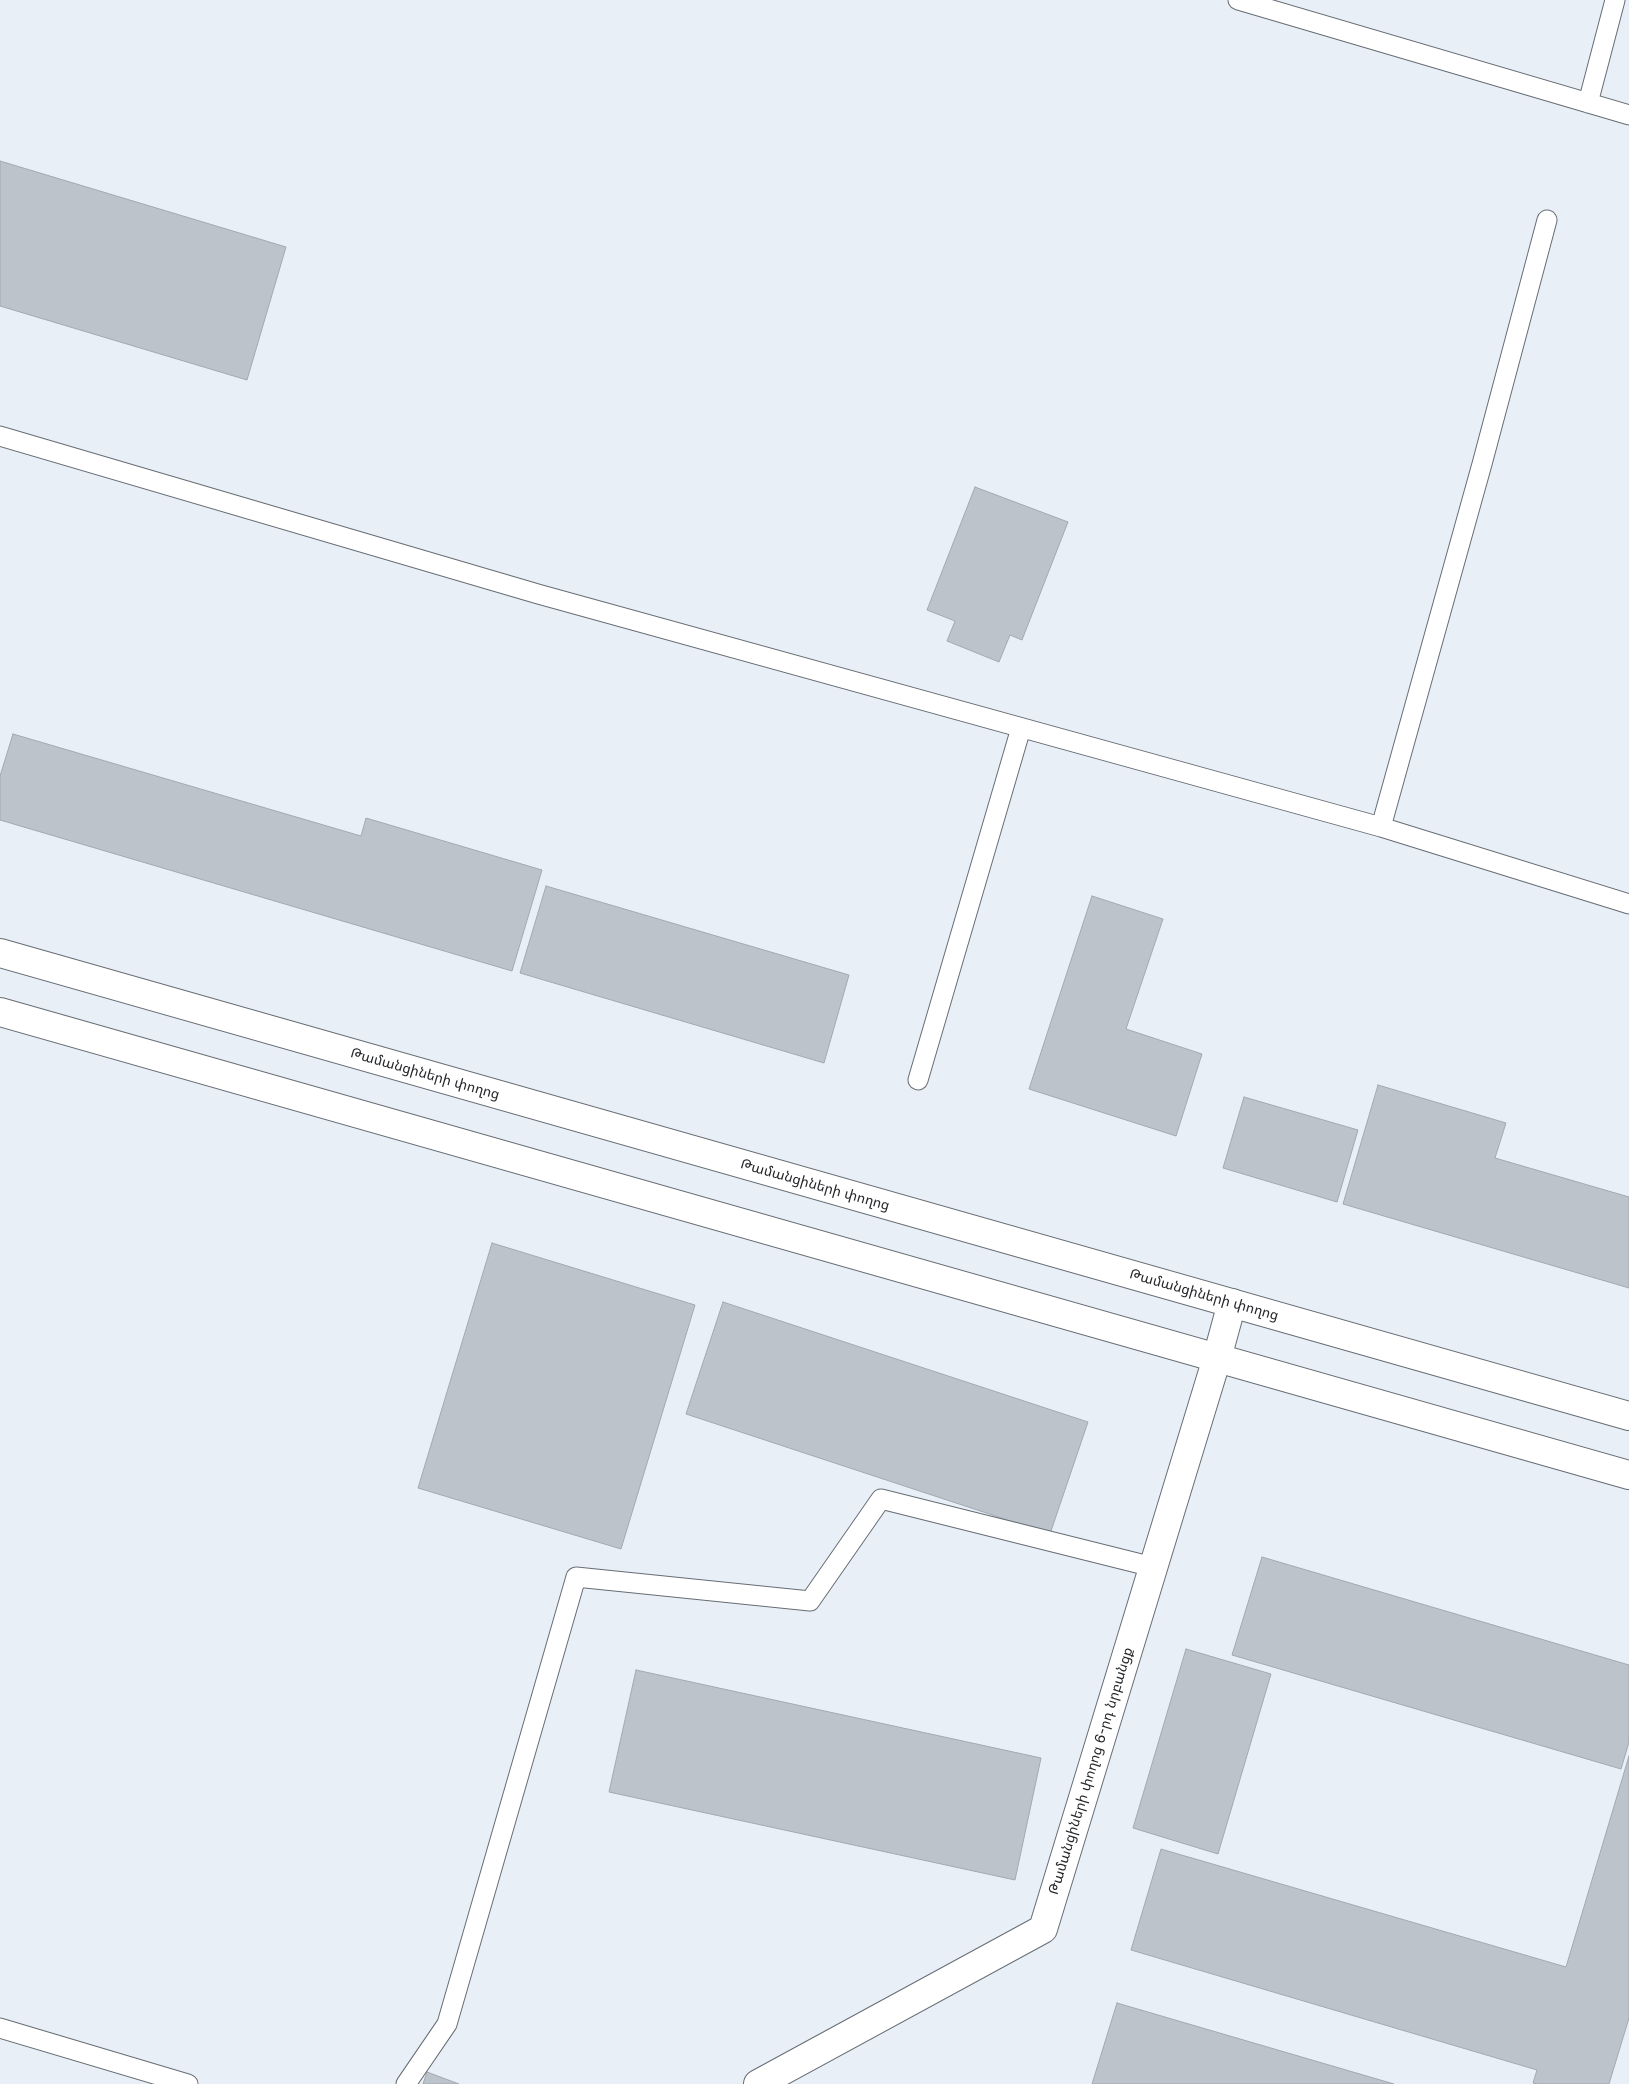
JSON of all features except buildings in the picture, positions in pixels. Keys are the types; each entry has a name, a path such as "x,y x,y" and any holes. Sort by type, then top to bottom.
{"main road":[{"name":"Թամանցիների փողոց","path":"0,953 1629,1416"},
{"path":"0,1012 1629,1475"},
{"name":"Թամանցիների փողոց 6-րդ նրբանցք","path":"758,2084 1043,1928 1217,1358 1232,1303"}],"lane":[{"path":"1238,0 1629,115"},
{"path":"1588,102 1615,0"},
{"path":"1381,827 1482,464 1547,220"},
{"path":"0,436 538,594 1381,827 1629,904"},
{"path":"918,1080 1020,728"},
{"path":"406,2084 447,2024 576,1577 810,1601 881,1499 1153,1567"},
{"path":"0,2028 188,2084"}]}
